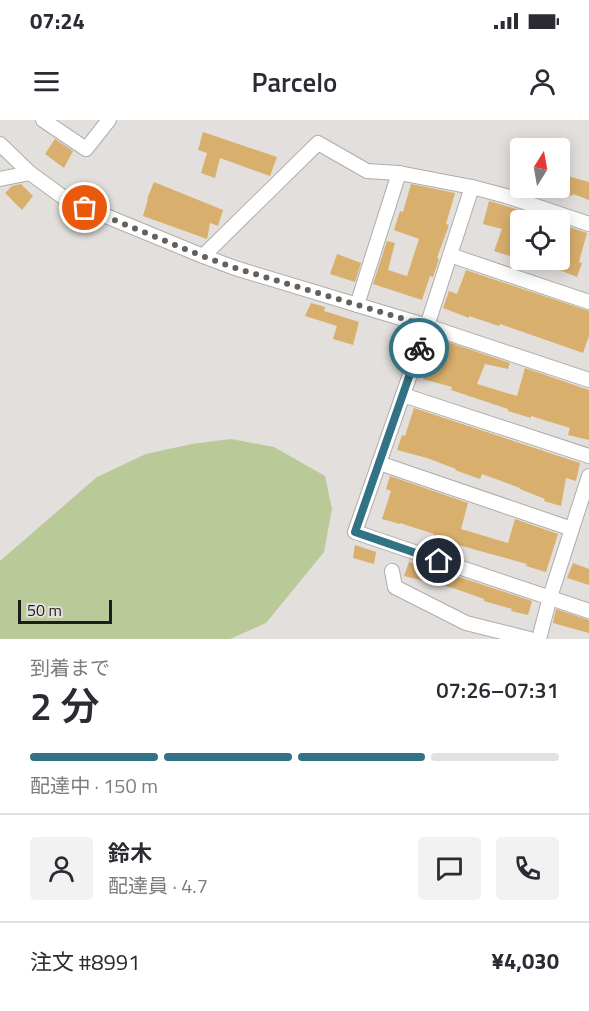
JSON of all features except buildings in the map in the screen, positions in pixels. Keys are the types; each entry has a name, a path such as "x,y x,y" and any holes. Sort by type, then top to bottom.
{"street":[{"path":"43,120 86,149 108,120"},
{"path":"202,256 318,143 367,171 399,173 472,187 589,224"},
{"path":"0,144 30,173 67,200 202,256 427,326 589,380"},
{"path":"0,179 30,173"},
{"path":"357,305 399,173"},
{"path":"472,187 427,326 355,532 589,611"},
{"path":"450,255 589,302"},
{"path":"403,395 589,456"},
{"path":"380,463 572,529"},
{"path":"539,639 550,597 589,476"},
{"path":"392,571 395,587 466,623 530,639"}],"green space":[{"path":"231,439 274,447 325,476 332,509 324,552 266,623 230,639 0,639 0,561 97,477 146,454 192,444"}],"way so far":[{"path":"85,208 235,268 427,326 419,348"}],"route":[{"path":"419,348 355,532 439,561"}]}
